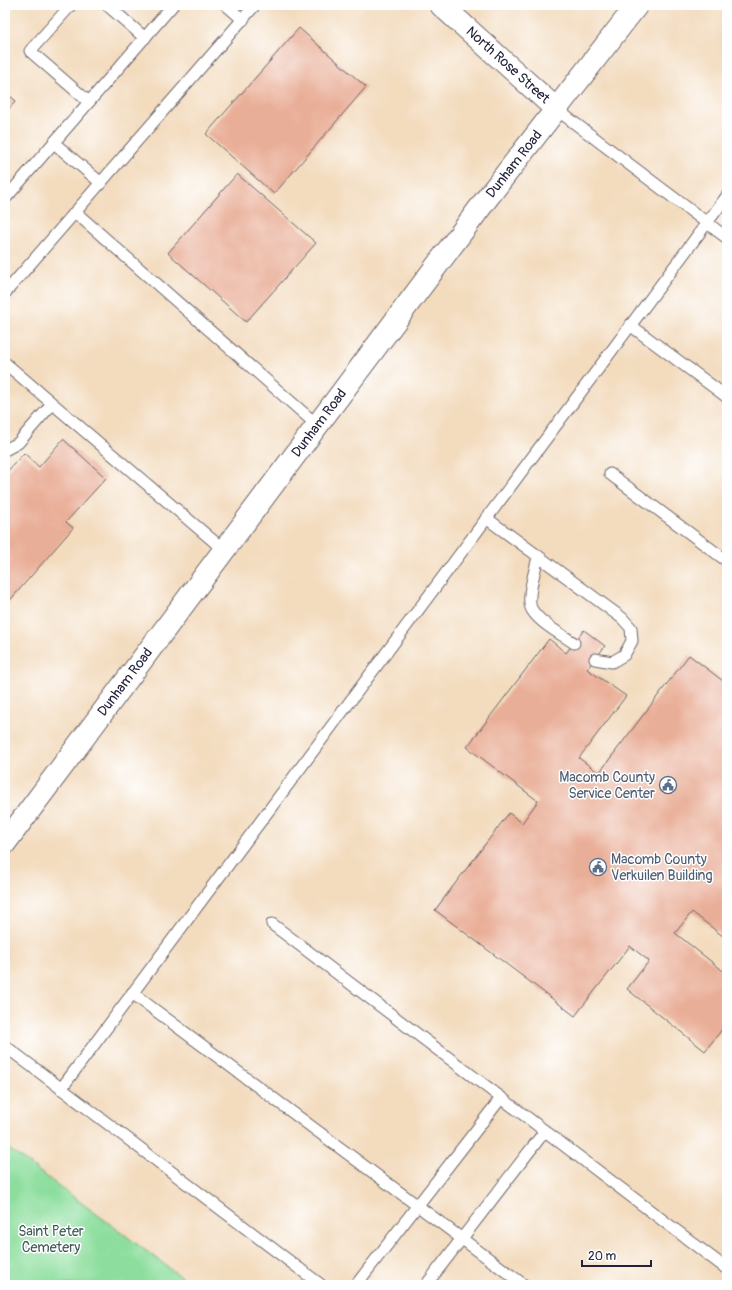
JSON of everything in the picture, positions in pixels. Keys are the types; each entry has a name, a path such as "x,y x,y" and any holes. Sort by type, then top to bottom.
{"street":[{"name":"North Rose Street","path":"441,5 556,109"},
{"name":"Dunham Road","path":"5,843 317,425 556,109 637,5"}],"lane":[{"path":"71,5 30,51 89,102"},
{"path":"107,5 145,38"},
{"path":"5,199 173,5"},
{"path":"226,5 242,20"},
{"path":"5,293 256,5"},
{"path":"556,109 727,238"},
{"path":"54,143 101,183"},
{"path":"61,1089 727,196"},
{"path":"75,212 317,425"},
{"path":"630,325 727,397"},
{"path":"5,363 224,550"},
{"path":"5,450 18,443 52,404"},
{"path":"610,474 727,561"},
{"path":"486,518 622,618 631,628 632,641 624,654 612,662 595,659"},
{"path":"538,556 530,598 532,610 542,620 574,643"},
{"path":"272,924 727,1269"},
{"path":"132,993 524,1285"},
{"path":"5,1046 321,1285"},
{"path":"356,1285 501,1098"},
{"path":"426,1285 545,1131"}],"green space":[{"name":"Saint Peter Cemetery","path":"5,1146 192,1285 5,1285"}],"building":[{"path":"299,28 366,87 274,194 206,134"},
{"path":"5,92 16,101 5,113"},
{"path":"237,174 316,243 246,322 168,253"},
{"path":"63,439 106,478 66,522 73,528 5,606 5,474 24,453 39,467"},
{"name":"Macomb County Verkuilen Building","path":"584,630 605,646 587,669 626,696 579,758 599,773 689,655 727,684 727,933 724,937 692,912 675,933 727,974 727,1023 705,1051 627,989 649,961 630,946 575,1016 435,910 509,813 522,823 538,801 467,747 549,639 566,653"}],"place":[{"name":"Macomb County Service Center","path":"668,785"},
{"name":"Macomb County Verkuilen Building","path":"598,867"}]}
